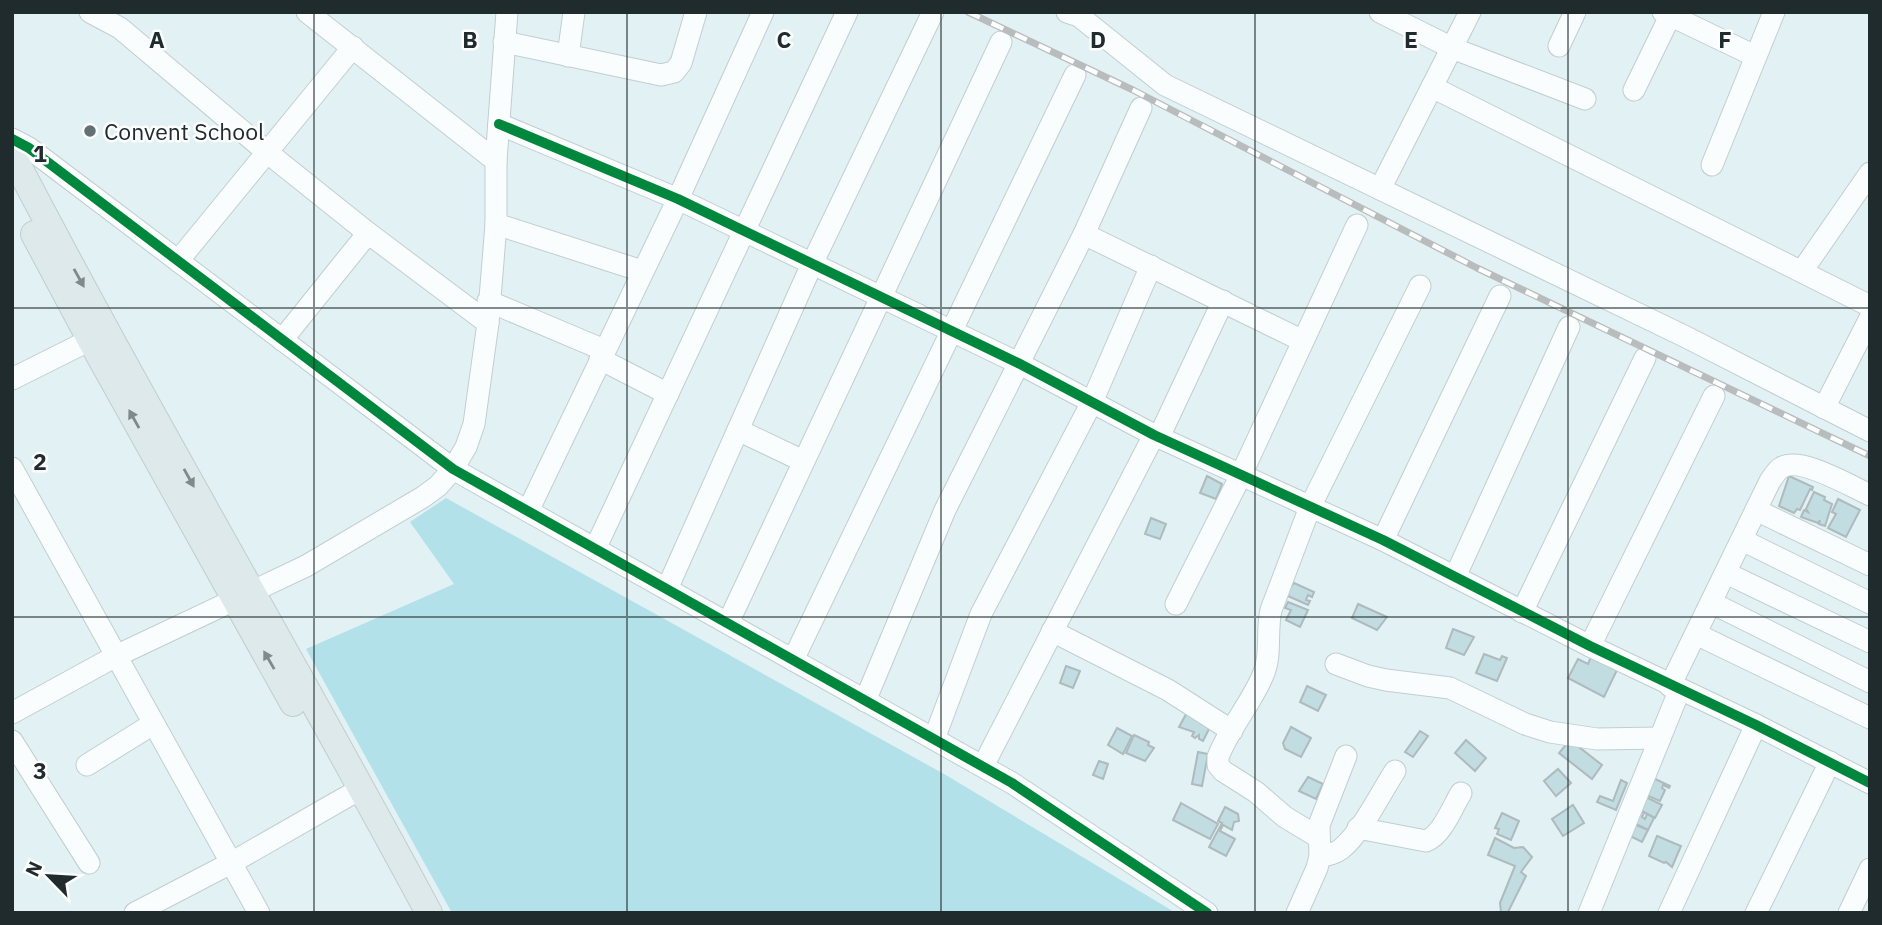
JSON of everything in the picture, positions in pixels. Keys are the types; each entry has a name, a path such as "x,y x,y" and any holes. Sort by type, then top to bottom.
{"main road":[{"path":"12,154 99,335"},
{"path":"12,192 99,335 355,793 429,913"},
{"path":"355,793 408,913"}],"street":[{"path":"90,12 120,28 268,153 368,233 488,323"},
{"path":"307,12 496,161"},
{"path":"12,713 116,656 306,566 423,497 438,486 453,469 466,447 474,424 488,323 507,12"},
{"path":"568,55 573,12"},
{"path":"504,42 661,75 674,72 681,63 696,12"},
{"path":"527,511 678,199 763,12"},
{"path":"595,549 847,12"},
{"path":"667,589 812,264 933,12"},
{"path":"1380,12 1452,48 1585,99"},
{"path":"1380,189 1470,12"},
{"path":"1559,46 1575,12"},
{"path":"1712,165 1774,12"},
{"path":"1075,13 1165,85 1686,337 1870,431"},
{"path":"1634,90 1669,13 1755,56"},
{"path":"728,623 1001,42"},
{"path":"178,261 353,47"},
{"path":"793,660 1075,75"},
{"path":"1432,87 1870,306"},
{"path":"865,701 946,510 1084,234 1141,108"},
{"path":"499,124 678,199 1018,363 1157,436 1383,540 1590,646 1870,783"},
{"path":"12,139 29,148 453,469 1012,783 1207,913"},
{"path":"1802,271 1870,173"},
{"path":"496,224 642,271"},
{"path":"1176,604 1241,475 1357,225"},
{"path":"282,340 368,233"},
{"path":"1084,234 1303,341"},
{"path":"934,739 981,614 1092,402 1151,266"},
{"path":"1395,771 1358,828 1335,853 1319,847 1256,792 1218,765 1221,749 1264,673 1269,655 1268,624 1271,610 1310,507 1420,286"},
{"path":"1383,540 1500,296"},
{"path":"488,301 602,355 668,394"},
{"path":"983,766 1157,436 1223,301"},
{"path":"1824,408 1870,318"},
{"path":"1455,578 1569,327"},
{"path":"12,379 99,335"},
{"path":"1522,612 1645,358"},
{"path":"1590,646 1714,396"},
{"path":"738,430 803,461"},
{"path":"1589,913 1660,738 1675,688 1696,634 1779,468 1790,464 1823,473 1870,495"},
{"path":"12,468 259,913"},
{"path":"1756,510 1870,565"},
{"path":"1742,540 1870,603"},
{"path":"1726,573 1870,642"},
{"path":"1712,604 1870,682"},
{"path":"1052,631 1156,684 1232,731"},
{"path":"1696,634 1870,718"},
{"path":"1336,664 1368,676 1407,684 1450,688 1525,724 1550,732 1597,739 1660,738"},
{"path":"87,765 153,724"},
{"path":"1669,913 1756,725"},
{"path":"12,741 89,863"},
{"path":"1297,913 1319,847 1320,825 1346,756"},
{"path":"1756,913 1830,762"},
{"path":"135,913 355,793"},
{"path":"1358,828 1426,841 1438,832 1461,793"},
{"path":"1849,913 1870,869"}],"shaded area":[{"path":"446,498 944,774 1176,913 452,913 306,649 454,584 410,522"}],"building":[{"path":"1207,476 1222,484 1216,499 1200,493"},
{"path":"1789,476 1813,487 1800,510 1797,509 1794,513 1779,506"},
{"path":"1814,492 1832,504 1825,526 1819,524 1820,520 1818,523 1801,517 1804,510 1808,512 1806,509"},
{"path":"1838,499 1860,510 1846,537 1828,528 1836,514 1832,512"},
{"path":"1151,518 1166,524 1160,539 1145,534"},
{"path":"1294,583 1314,592 1312,597 1308,595 1308,605 1288,596 1288,590"},
{"path":"1288,602 1308,610 1300,627 1286,620 1291,610 1285,608"},
{"path":"1358,604 1387,617 1377,630 1352,618"},
{"path":"1453,629 1474,637 1464,655 1446,648"},
{"path":"1484,654 1500,660 1502,656 1507,658 1497,681 1476,673"},
{"path":"1591,657 1617,670 1604,697 1568,678 1578,659 1588,664"},
{"path":"1066,666 1080,671 1073,688 1060,683"},
{"path":"1307,686 1326,695 1318,711 1300,702"},
{"path":"1190,707 1212,723 1203,741 1199,739 1199,735 1195,738 1192,736 1194,732 1179,727"},
{"path":"1291,727 1311,738 1301,757 1285,749 1283,743"},
{"path":"1117,728 1132,736 1123,754 1108,745"},
{"path":"1420,731 1428,736 1413,757 1405,752"},
{"path":"1134,735 1149,742 1148,745 1154,748 1145,761 1126,753"},
{"path":"1466,740 1486,758 1475,771 1455,753"},
{"path":"1570,740 1602,765 1592,779 1559,753"},
{"path":"1198,752 1208,754 1202,786 1192,784"},
{"path":"1099,761 1108,764 1103,779 1093,775"},
{"path":"1558,769 1571,783 1556,796 1544,781"},
{"path":"1308,777 1323,784 1316,799 1299,791"},
{"path":"1653,778 1670,786 1669,788 1663,785 1665,790 1660,801 1646,795"},
{"path":"1621,780 1627,783 1616,810 1597,802 1600,796 1613,801"},
{"path":"1646,797 1662,805 1655,818 1640,810"},
{"path":"1181,803 1218,824 1210,839 1173,820"},
{"path":"1573,805 1584,823 1563,836 1552,819"},
{"path":"1225,807 1238,814 1239,821 1234,822 1232,830 1223,825 1220,831 1235,839 1226,856 1209,847 1222,823 1218,821"},
{"path":"1637,809 1644,813 1642,817 1645,819 1647,814 1654,818 1648,830 1630,821"},
{"path":"1502,813 1519,821 1511,840 1497,834 1499,829 1495,828"},
{"path":"1629,822 1648,830 1642,842 1624,833"},
{"path":"1657,836 1681,846 1672,867 1649,856"},
{"path":"1495,838 1514,848 1523,847 1532,857 1521,872 1526,876 1508,912 1501,912 1500,903 1515,866 1488,855"}],"railway":[{"path":"968,12 1133,90 1477,268 1870,456"}],"cycle path":[{"path":"499,124 678,199 1018,363 1154,435 1383,540 1590,646 1870,783"},
{"path":"12,139 29,148 453,469 1012,783 1207,913"}],"place":[{"name":"Convent School","path":"90,131"}]}
